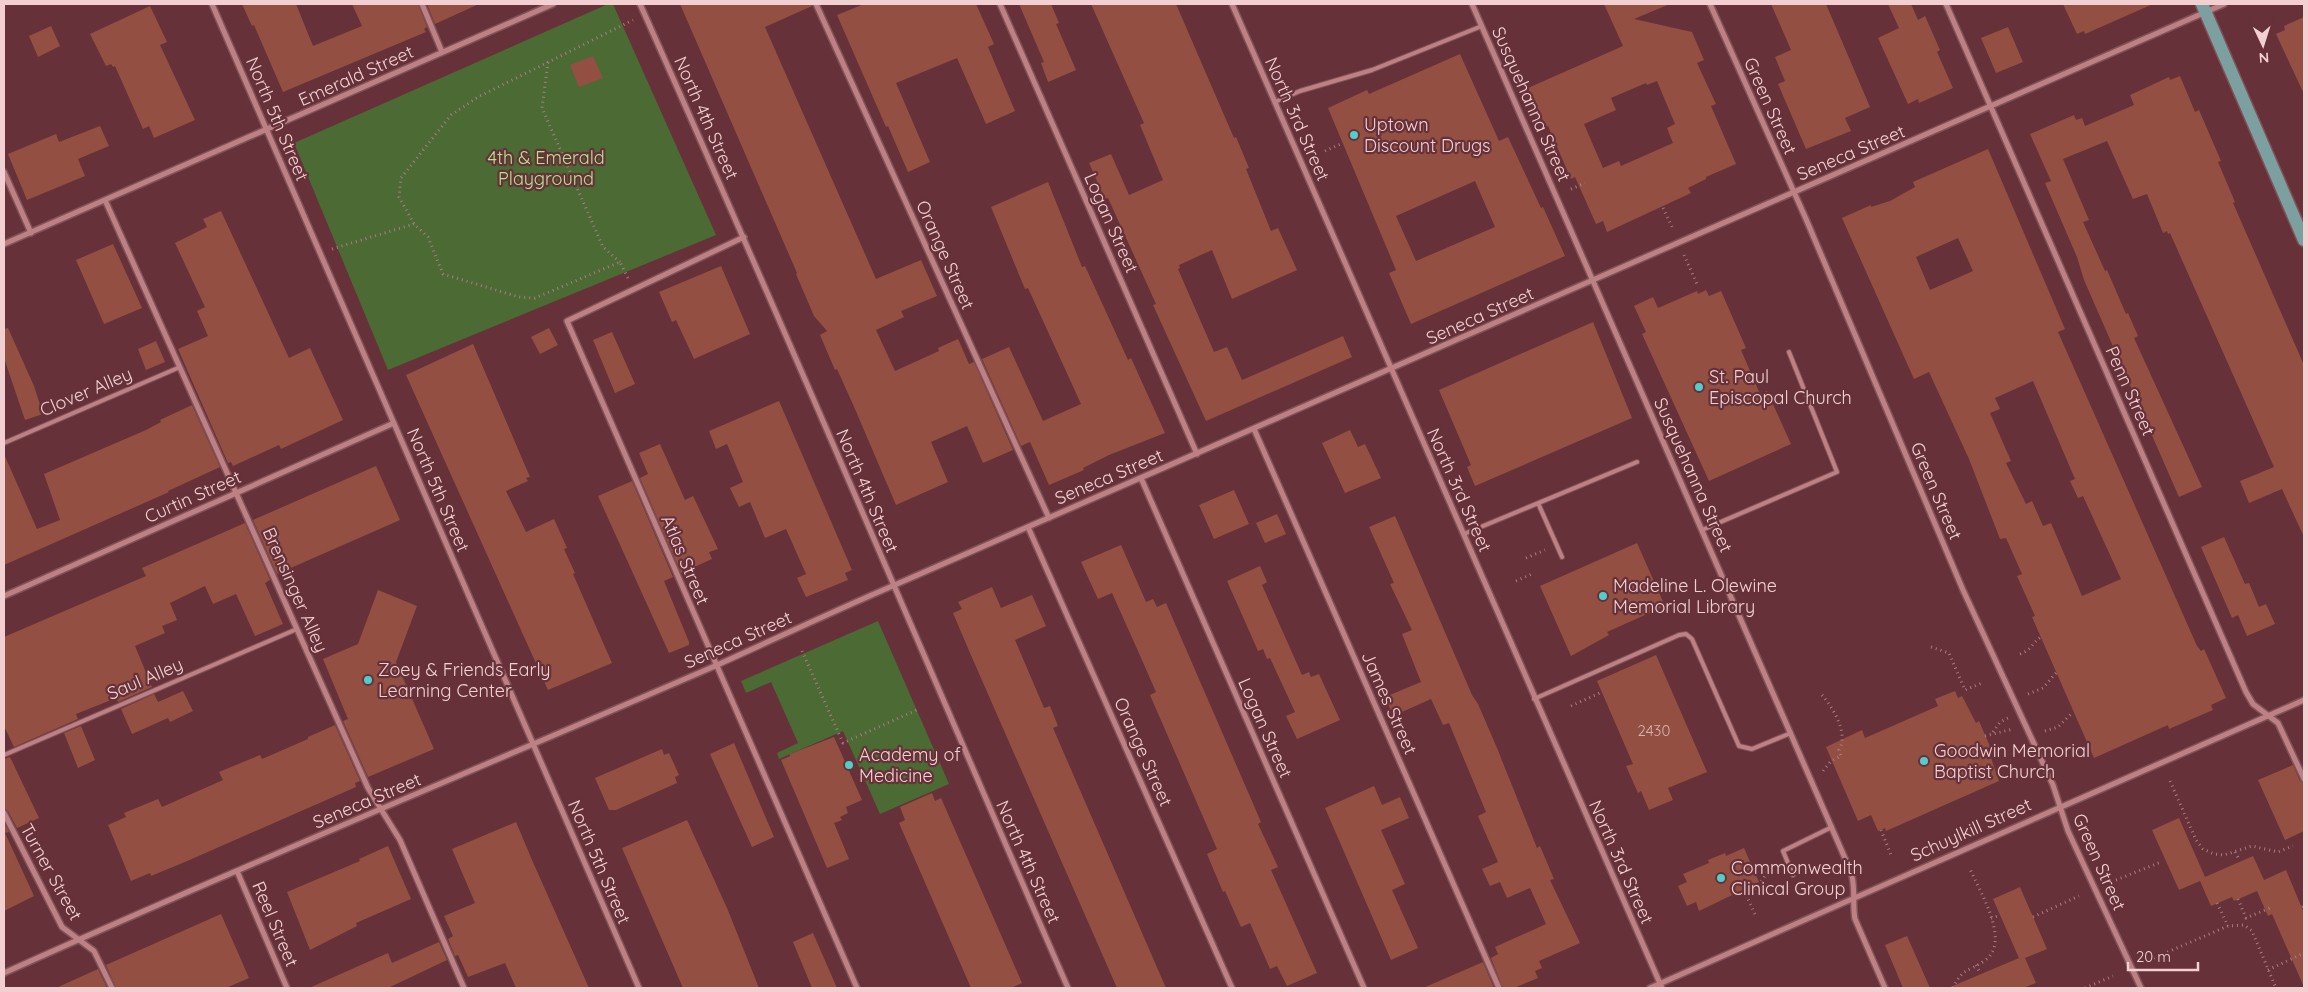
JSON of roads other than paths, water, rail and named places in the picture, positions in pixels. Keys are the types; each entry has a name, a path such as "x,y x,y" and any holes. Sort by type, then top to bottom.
{"main road":[{"path":"2204,8 2304,240"}],"street":[{"name":"North 5th Street","path":"212,4 639,988"},
{"path":"422,4 442,52"},
{"name":"Emerald Street","path":"4,244 554,4"},
{"name":"North 4th Street","path":"640,4 744,237 1068,988"},
{"name":"Orange Street","path":"816,4 1049,518"},
{"name":"Logan Street","path":"1000,4 1197,454"},
{"name":"North 3rd Street","path":"1232,4 1661,986"},
{"name":"Susquehanna Street","path":"1472,4 1851,872 1855,886 1853,897 1855,919 1885,988"},
{"name":"Green Street","path":"1710,4 1794,192 1963,590 2053,785 2068,831 2141,988"},
{"name":"Penn Street","path":"1946,4 2246,692 2254,704 2269,714 2283,731 2304,780"},
{"name":"Seneca Street","path":"4,973 715,665 1794,192 1991,108 2204,8 2224,4"},
{"path":"4,172 31,233"},
{"name":"Brensinger Alley","path":"105,200 370,791 400,840 464,988"},
{"name":"Atlas Street","path":"744,237 567,321 857,988"},
{"name":"Curtin Street","path":"4,596 236,492 394,424"},
{"name":"James Street","path":"1254,429 1499,988"},
{"name":"Logan Street","path":"1141,478 1364,988"},
{"name":"Orange Street","path":"1028,527 1232,988"},
{"name":"Schuylkill Street","path":"1650,988 1661,986 1853,897 2304,700"},
{"name":"Turner Street","path":"4,813 62,927 94,951 112,988"},
{"name":"Reel Street","path":"237,871 287,988"}],"lane":[{"path":"1275,102 1300,92 1372,70 1482,26"},
{"path":"1702,530 1837,472 1790,352"},
{"name":"Clover Alley","path":"4,443 180,366"},
{"path":"1464,534 1637,462"},
{"path":"1538,503 1562,557"},
{"name":"Saul Alley","path":"4,754 297,629"},
{"path":"1534,699 1679,635 1686,634 1692,639 1739,746 1752,749 1791,733"},
{"path":"1793,875 1783,851 1832,827"}],"place":[{"name":"Uptown Discount Drugs","path":"1354,135"},
{"name":"St. Paul Episcopal Church","path":"1699,387"},
{"name":"Madeline L. Olewine Memorial Library","path":"1603,596"},
{"name":"Zoey & Friends Early Learning Center","path":"368,680"},
{"name":"Goodwin Memorial Baptist Church","path":"1924,761"},
{"name":"Academy of Medicine","path":"849,765"},
{"name":"Commonwealth Clinical Group","path":"1721,878"}],"park label":[{"name":"4th & Emerald Playground","path":"546,168"}]}
